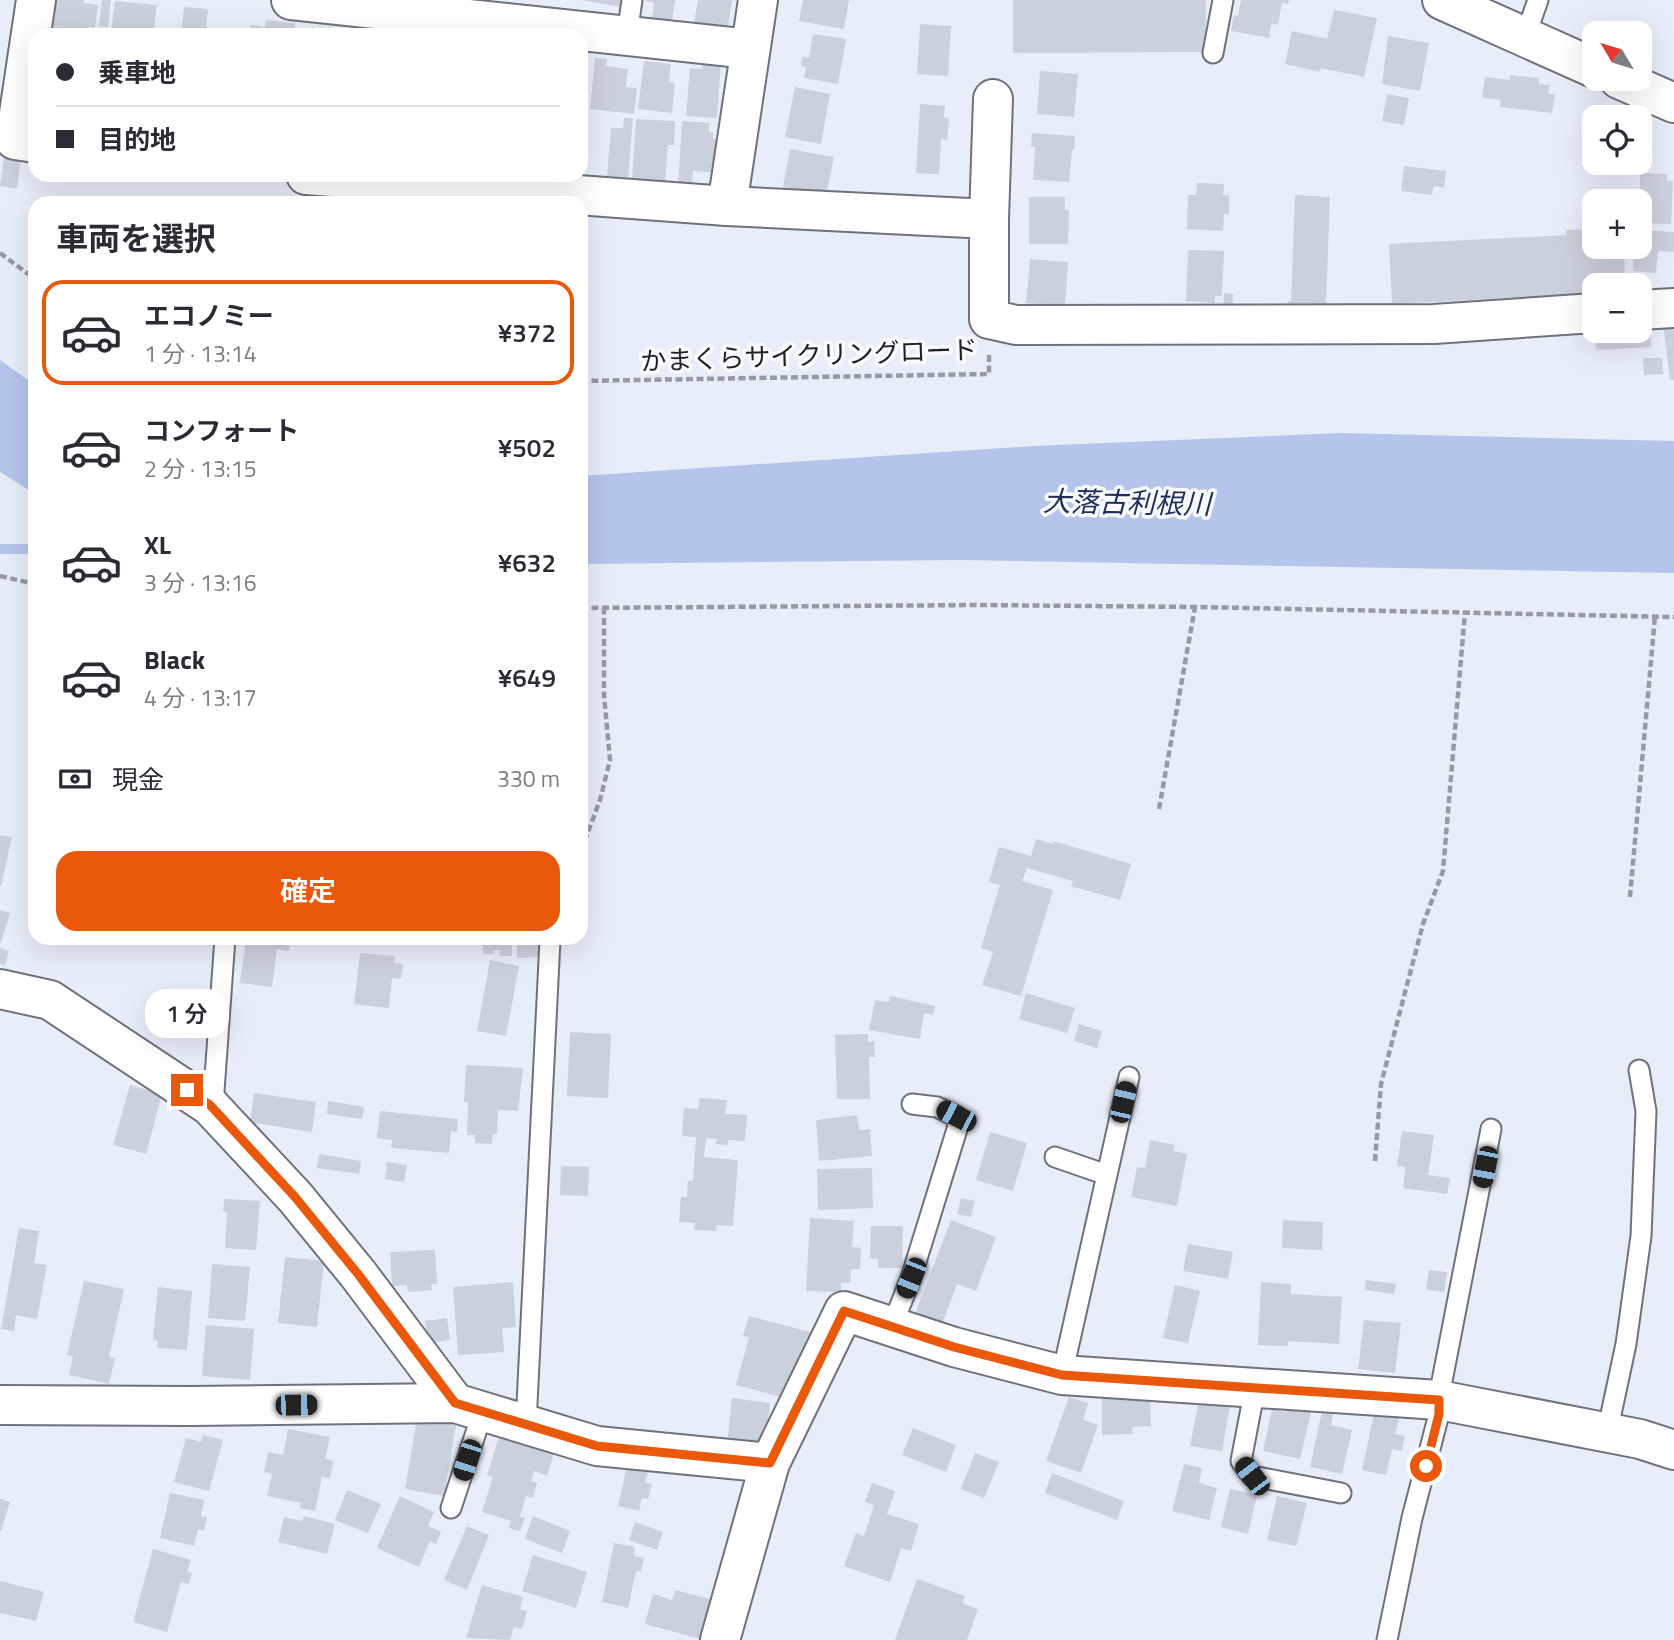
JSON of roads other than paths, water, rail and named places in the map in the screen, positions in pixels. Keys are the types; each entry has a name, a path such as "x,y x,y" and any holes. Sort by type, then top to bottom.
{"street":[{"path":"32,28 36,0"},
{"path":"291,0 393,15 513,12 629,18 750,49"},
{"path":"727,206 758,0"},
{"path":"1442,0 1582,63"},
{"path":"28,53 15,140 28,142"},
{"path":"1646,91 1674,103"},
{"path":"993,99 989,319 1016,325 1434,324 1582,314"},
{"path":"438,182 727,206 989,219"},
{"path":"1652,309 1674,308"},
{"path":"0,989 50,1000 210,1105 295,1197 469,1407"},
{"path":"720,1640 770,1463 844,1311 954,1347 1062,1375 1439,1400 1640,1439 1674,1450"},
{"path":"0,1405 469,1407 597,1446 770,1463"}],"lane":[{"path":"1213,53 1223,0"},
{"path":"1525,37 1538,0"},
{"path":"210,1105 215,1091 225,945"},
{"path":"526,1424 550,945"},
{"path":"1607,1433 1626,1345 1641,1236 1646,1111 1639,1070"},
{"path":"1062,1375 1129,1077"},
{"path":"892,1326 911,1278 958,1126 956,1116 937,1107 912,1104"},
{"path":"1387,1640 1412,1518 1439,1414 1439,1400 1491,1129"},
{"path":"1055,1157 1107,1175"},
{"path":"1255,1388 1241,1461 1252,1476 1341,1493"},
{"path":"451,1508 469,1407"}],"water":[{"path":"0,360 28,380 28,490 0,472"},
{"name":"大落古利根川","path":"1341,433 1674,441 1674,573 961,560 588,564 588,476 1033,446"}],"waterway":[{"path":"0,549 28,549"}]}
